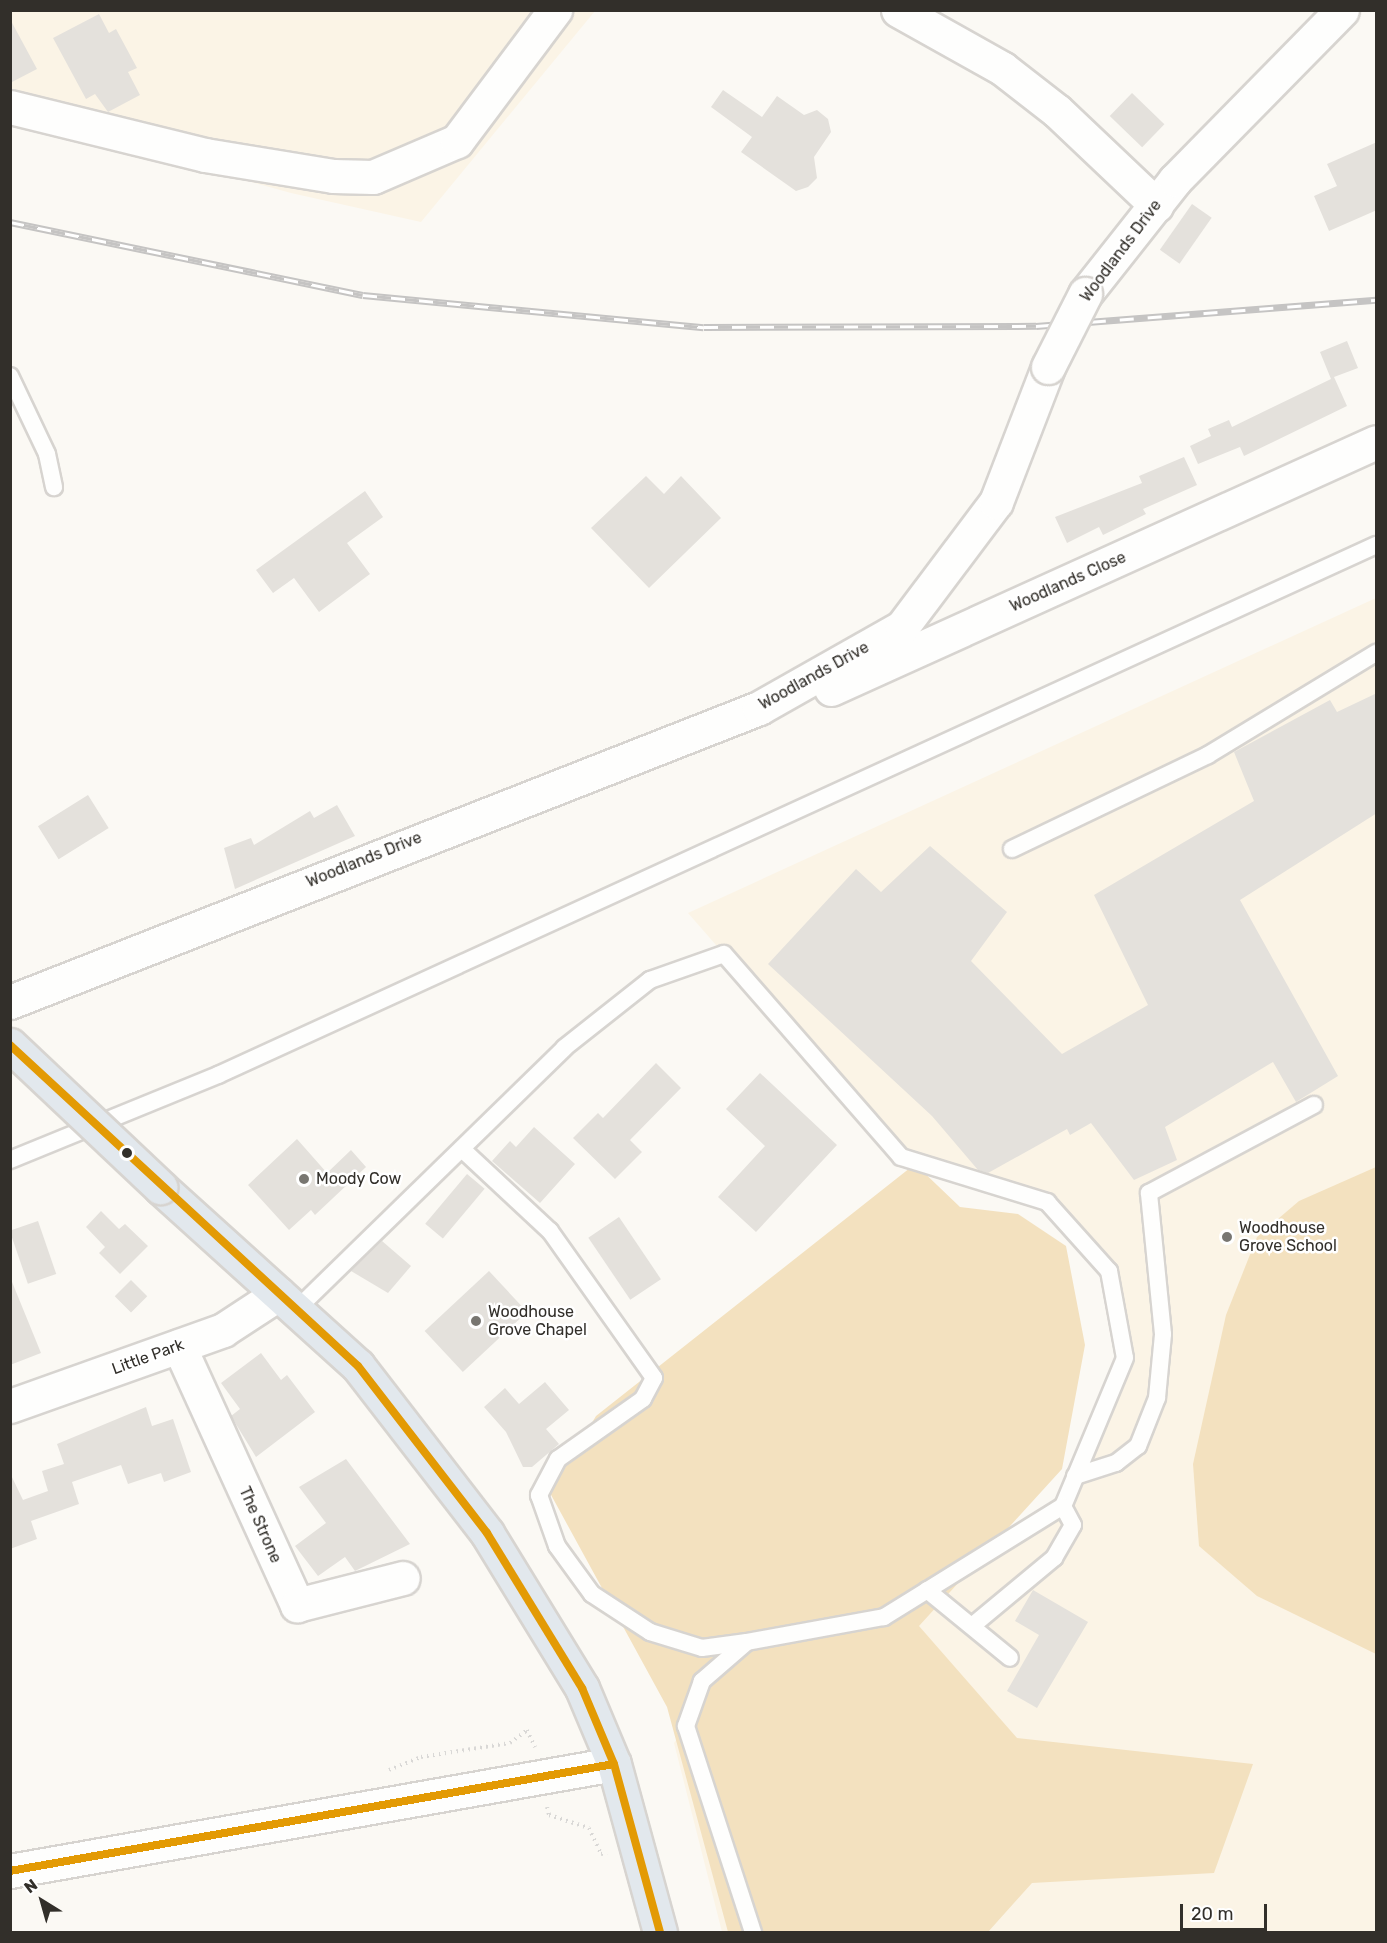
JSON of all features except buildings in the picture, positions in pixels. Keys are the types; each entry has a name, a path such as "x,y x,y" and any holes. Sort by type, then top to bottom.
{"highway":[{"path":"10,1045 159,1187 358,1366 487,1533 582,1688 614,1764 660,1932"}],"street":[{"path":"10,107 205,155 373,177 457,141 555,10"},
{"path":"898,10 1003,69 1057,111 1156,205"},
{"name":"Woodlands Drive","path":"10,1002 759,708 902,627 996,502 1048,367 1085,294 1156,205 1342,10"},
{"name":"Woodlands Close","path":"759,708 771,716 1377,442"},
{"name":"Little Park","path":"10,1406 223,1330 287,1302"},
{"name":"The Strone","path":"178,1346 297,1605 403,1578"},
{"path":"10,1870 614,1764"}],"lane":[{"path":"10,376 47,454 54,487"},
{"path":"10,1160 218,1075 601,895 1377,545"},
{"path":"1012,849 1208,755 1377,653"},
{"path":"287,1302 462,1149 564,1048 650,980 723,954 901,1156 1047,1202 1109,1271 1125,1358 1063,1506 884,1617 702,1648 650,1632 592,1594 557,1546 539,1495 558,1459 643,1399 654,1378 550,1231 462,1149"},
{"path":"1075,1476 1116,1463 1138,1446 1157,1398 1163,1334 1149,1193 1314,1105"},
{"path":"972,1626 1054,1558 1073,1525 1063,1506"},
{"path":"927,1590 1010,1658"},
{"path":"747,1642 702,1681 686,1726 753,1932"}],"shaded area":[{"path":"10,11 595,11 421,222 291,193 11,115"},
{"name":"Woodhouse Grove School","path":"1376,598 1376,1932 722,1932 674,1743 686,1726 884,1617 1063,1506 1125,1358 1109,1271 1047,1202 901,1157 688,913"},
{"path":"915,1164 960,1207 1018,1214 1066,1246 1085,1345 1062,1469 919,1626 1017,1738 1253,1764 1214,1873 1032,1883 988,1932 728,1932 667,1707 550,1493 596,1416"},
{"path":"1376,1167 1376,1654 1257,1596 1199,1546 1193,1464 1226,1315 1257,1237 1299,1201"}],"railway":[{"path":"10,222 363,295 704,327 1036,326 1376,300"}],"transit line":[{"path":"10,1045 358,1366 487,1533 582,1688 614,1764 660,1932"},
{"path":"10,1871 614,1764"}],"place":[{"name":"Moody Cow","path":"304,1179"},
{"name":"Woodhouse Grove School","path":"1227,1237"},
{"name":"Woodhouse Grove Chapel","path":"476,1321"}]}
